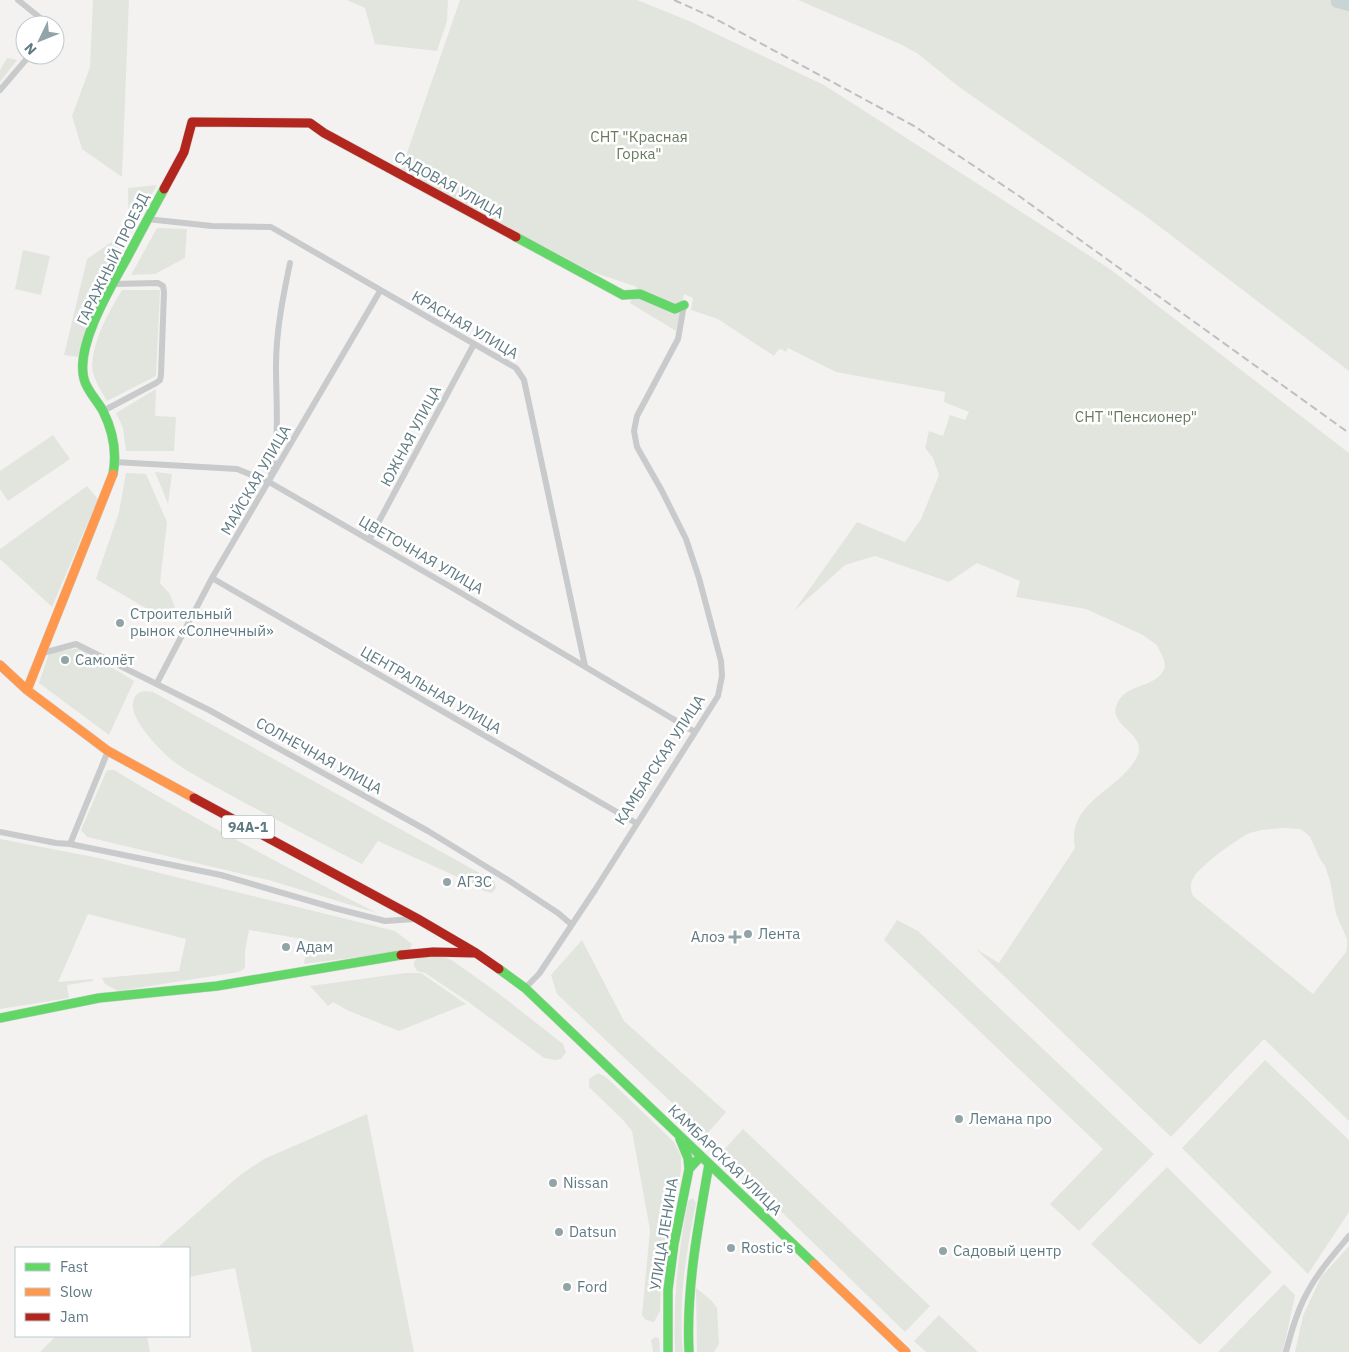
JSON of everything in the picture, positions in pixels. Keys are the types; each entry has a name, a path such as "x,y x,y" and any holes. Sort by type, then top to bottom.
{"street":[{"path":"18,0 37,15"},
{"path":"0,90 21,65"},
{"name":"ГАРАЖНЫЙ ПРОЕЗД","path":"27,690 112,479 115,462 113,438 103,411 84,380 82,367 86,347 98,312 184,152 192,122"},
{"name":"САДОВАЯ УЛИЦА","path":"192,122 310,123 324,133 623,295 640,294 675,309 684,304"},
{"name":"КРАСНАЯ УЛИЦА","path":"147,219 212,226 271,227 516,368 524,380 585,666"},
{"path":"269,482 276,456 278,433 277,338 290,263"},
{"path":"103,411 156,383 162,375 164,292 162,286 158,283 113,284"},
{"name":"МАЙСКАЯ УЛИЦА","path":"157,684 212,578 380,291"},
{"name":"КАМБАРСКАЯ УЛИЦА","path":"525,988 539,974 595,890 718,696 722,676 722,661 699,578 686,539 637,446 634,431 637,416 678,338 684,304"},
{"name":"ЮЖНАЯ УЛИЦА","path":"369,540 474,344"},
{"name":"ЦВЕТОЧНАЯ УЛИЦА","path":"115,462 237,469 269,482 695,732"},
{"name":"ЦЕНТРАЛЬНАЯ УЛИЦА","path":"212,578 636,823"},
{"name":"СОЛНЕЧНАЯ УЛИЦА","path":"43,653 76,644 209,710 428,830 508,880 558,913 571,924"},
{"name":"94А-1","path":"0,665 27,690 108,751 418,919 476,953"},
{"path":"70,844 108,751"},
{"path":"0,832 70,844 221,876 384,922 418,919"},
{"path":"0,1018 99,998 217,986 396,956 433,952 476,953"},
{"name":"КАМБАРСКАЯ УЛИЦА","path":"476,953 525,988 906,1352"},
{"path":"677,1134 688,1158 688,1169"},
{"name":"УЛИЦА ЛЕНИНА","path":"668,1352 670,1267 688,1169 701,1156"},
{"path":"689,1352 688,1309 690,1277 709,1164"},
{"path":"1286,1352 1292,1329 1306,1294 1333,1255 1349,1236"}],"green space":[{"path":"93,0 129,0 122,177 82,149 72,116 90,67"},
{"path":"347,0 448,0 447,21 437,51 375,44 365,8"},
{"path":"460,0 637,0 689,21 824,85 1110,269 1349,453 1349,1121 1264,1039 1171,1137 976,949 999,963 1075,848 1074,832 1078,819 1096,798 1119,779 1137,757 1139,748 1137,741 1121,723 1115,710 1118,702 1128,691 1156,679 1161,674 1165,667 1157,645 1141,634 1086,609 1016,597 1020,581 977,563 949,582 875,556 845,565 794,611 857,522 905,542 921,519 939,475 933,458 925,448 929,431 943,436 950,415 965,420 969,412 944,402 945,392 836,372 788,348 786,352 781,349 778,350 774,356 718,319 691,310 693,298 684,294 676,331 630,303 637,287 590,271 401,170","holes":["1300,829 1310,837 1325,866 1330,881 1336,914 1347,939 1346,952 1313,994 1193,896 1191,888 1193,879 1204,866 1244,836 1263,830"]},
{"path":"798,0 1349,0 1349,371 1147,217 959,87 917,53"},
{"path":"7,58 15,60 15,63 0,82 0,70"},
{"path":"157,185 129,233 128,188"},
{"path":"157,228 187,229 185,258 155,274 131,275"},
{"path":"119,237 120,252 95,299 78,357 64,355 87,259"},
{"path":"23,250 50,256 41,295 15,289"},
{"path":"122,290 160,290 156,376 107,401 97,384 92,365 93,355 103,326"},
{"path":"156,389 155,416 176,417 174,451 126,451 123,428 116,413"},
{"path":"53,435 70,459 8,501 0,489 0,471"},
{"path":"155,472 172,474 168,504"},
{"path":"126,473 146,474 167,522 160,583 170,594 175,608 168,621 96,579 119,512"},
{"path":"87,486 98,499 52,607 0,559 0,549"},
{"path":"80,648 134,681 109,735 39,683 49,653"},
{"path":"140,692 153,692 494,881 496,888 492,893 484,891 473,884 378,841 362,864 208,783 173,761 147,735 133,710 134,698"},
{"path":"108,770 114,770 244,844 377,913 272,881 87,837 81,830"},
{"path":"0,839 99,858 395,931 412,944 410,949 406,951 304,964 308,940 249,930 245,951 245,968 239,972 118,991 105,984 102,978 179,971 186,939 88,914 58,982 93,979 93,981 67,985 69,998 0,1009"},
{"path":"897,920 918,931 1154,1154 1079,1231 1050,1204 1103,1149 884,940"},
{"path":"582,940 624,1021 726,1112 706,1135 557,994 551,975"},
{"path":"426,955 444,957 453,961 498,993 563,1044 566,1052 561,1059 544,1058 467,1001 425,973 417,971 414,962 418,957"},
{"path":"405,973 421,973 466,1004 399,1031 349,1011 333,1002 328,1006 310,986"},
{"path":"1265,1060 1349,1140 1349,1212 1308,1274 1182,1148"},
{"path":"598,1073 606,1077 674,1142 681,1156 681,1171 666,1243 661,1282 660,1311 654,1322 646,1320 642,1315 650,1230 632,1131 589,1087 589,1079"},
{"path":"367,1114 414,1352 252,1352 235,1268 190,1277 190,1247 158,1247 240,1175 264,1159"},
{"path":"743,1129 930,1306 905,1332 721,1153"},
{"path":"1167,1167 1272,1272 1200,1345 1091,1244"},
{"path":"693,1198 696,1203 686,1259 682,1296 683,1352 675,1352 675,1313 681,1239 688,1201"},
{"path":"1349,1246 1349,1352 1295,1352 1303,1316 1321,1277"},
{"path":"1284,1284 1295,1295 1283,1352 1218,1352"},
{"path":"696,1288 711,1300 717,1308 719,1344 714,1352 697,1352"},
{"path":"939,1315 978,1352 926,1352 914,1341"},
{"path":"55,1337 147,1337 150,1352 40,1352"},
{"path":"655,1337 659,1338 660,1352 653,1352 651,1340"}],"waterway":[{"path":"1337,0 1337,2 1349,5"}],"railway":[{"path":"674,0 712,17 914,126 1019,196 1349,433"}],"traffic: fast":[{"path":"113,474 115,458 112,434 103,411 85,383 83,365 85,350 90,333 105,299 164,189"},
{"path":"516,237 623,295 640,294 675,309 684,305"},
{"path":"0,1018 99,998 217,986 401,955"},
{"path":"499,969 525,988 814,1264"},
{"path":"680,1139 688,1158 689,1169"},
{"path":"668,1352 668,1290 674,1244 689,1169 701,1156"},
{"path":"689,1352 691,1281 709,1164"}],"traffic: slow":[{"path":"27,690 113,474"},
{"path":"0,665 27,690 108,751 194,798"},
{"path":"814,1264 906,1352"}],"traffic: jam":[{"path":"164,189 184,152 192,122 310,123 324,133 516,237"},
{"path":"194,798 418,919 476,953 499,969"},
{"path":"401,955 433,952 476,953"}],"place":[{"name":"Строительный рынок «Солнечный»","path":"120,623"},
{"name":"Самолёт","path":"65,660"},
{"name":"АГЗС","path":"447,882"},
{"name":"Лента","path":"748,934"},
{"name":"Алоэ","path":"735,937"},
{"name":"Адам","path":"286,947"},
{"name":"Лемана про","path":"959,1119"},
{"name":"Nissan","path":"553,1183"},
{"name":"Datsun","path":"559,1232"},
{"name":"Rostic's","path":"731,1248"},
{"name":"Садовый центр","path":"943,1251"},
{"name":"Ford","path":"567,1287"}],"park label":[{"name":"СНТ \"Красная Горка\"","path":"639,146"},
{"name":"СНТ \"Пенсионер\"","path":"1136,417"}]}
